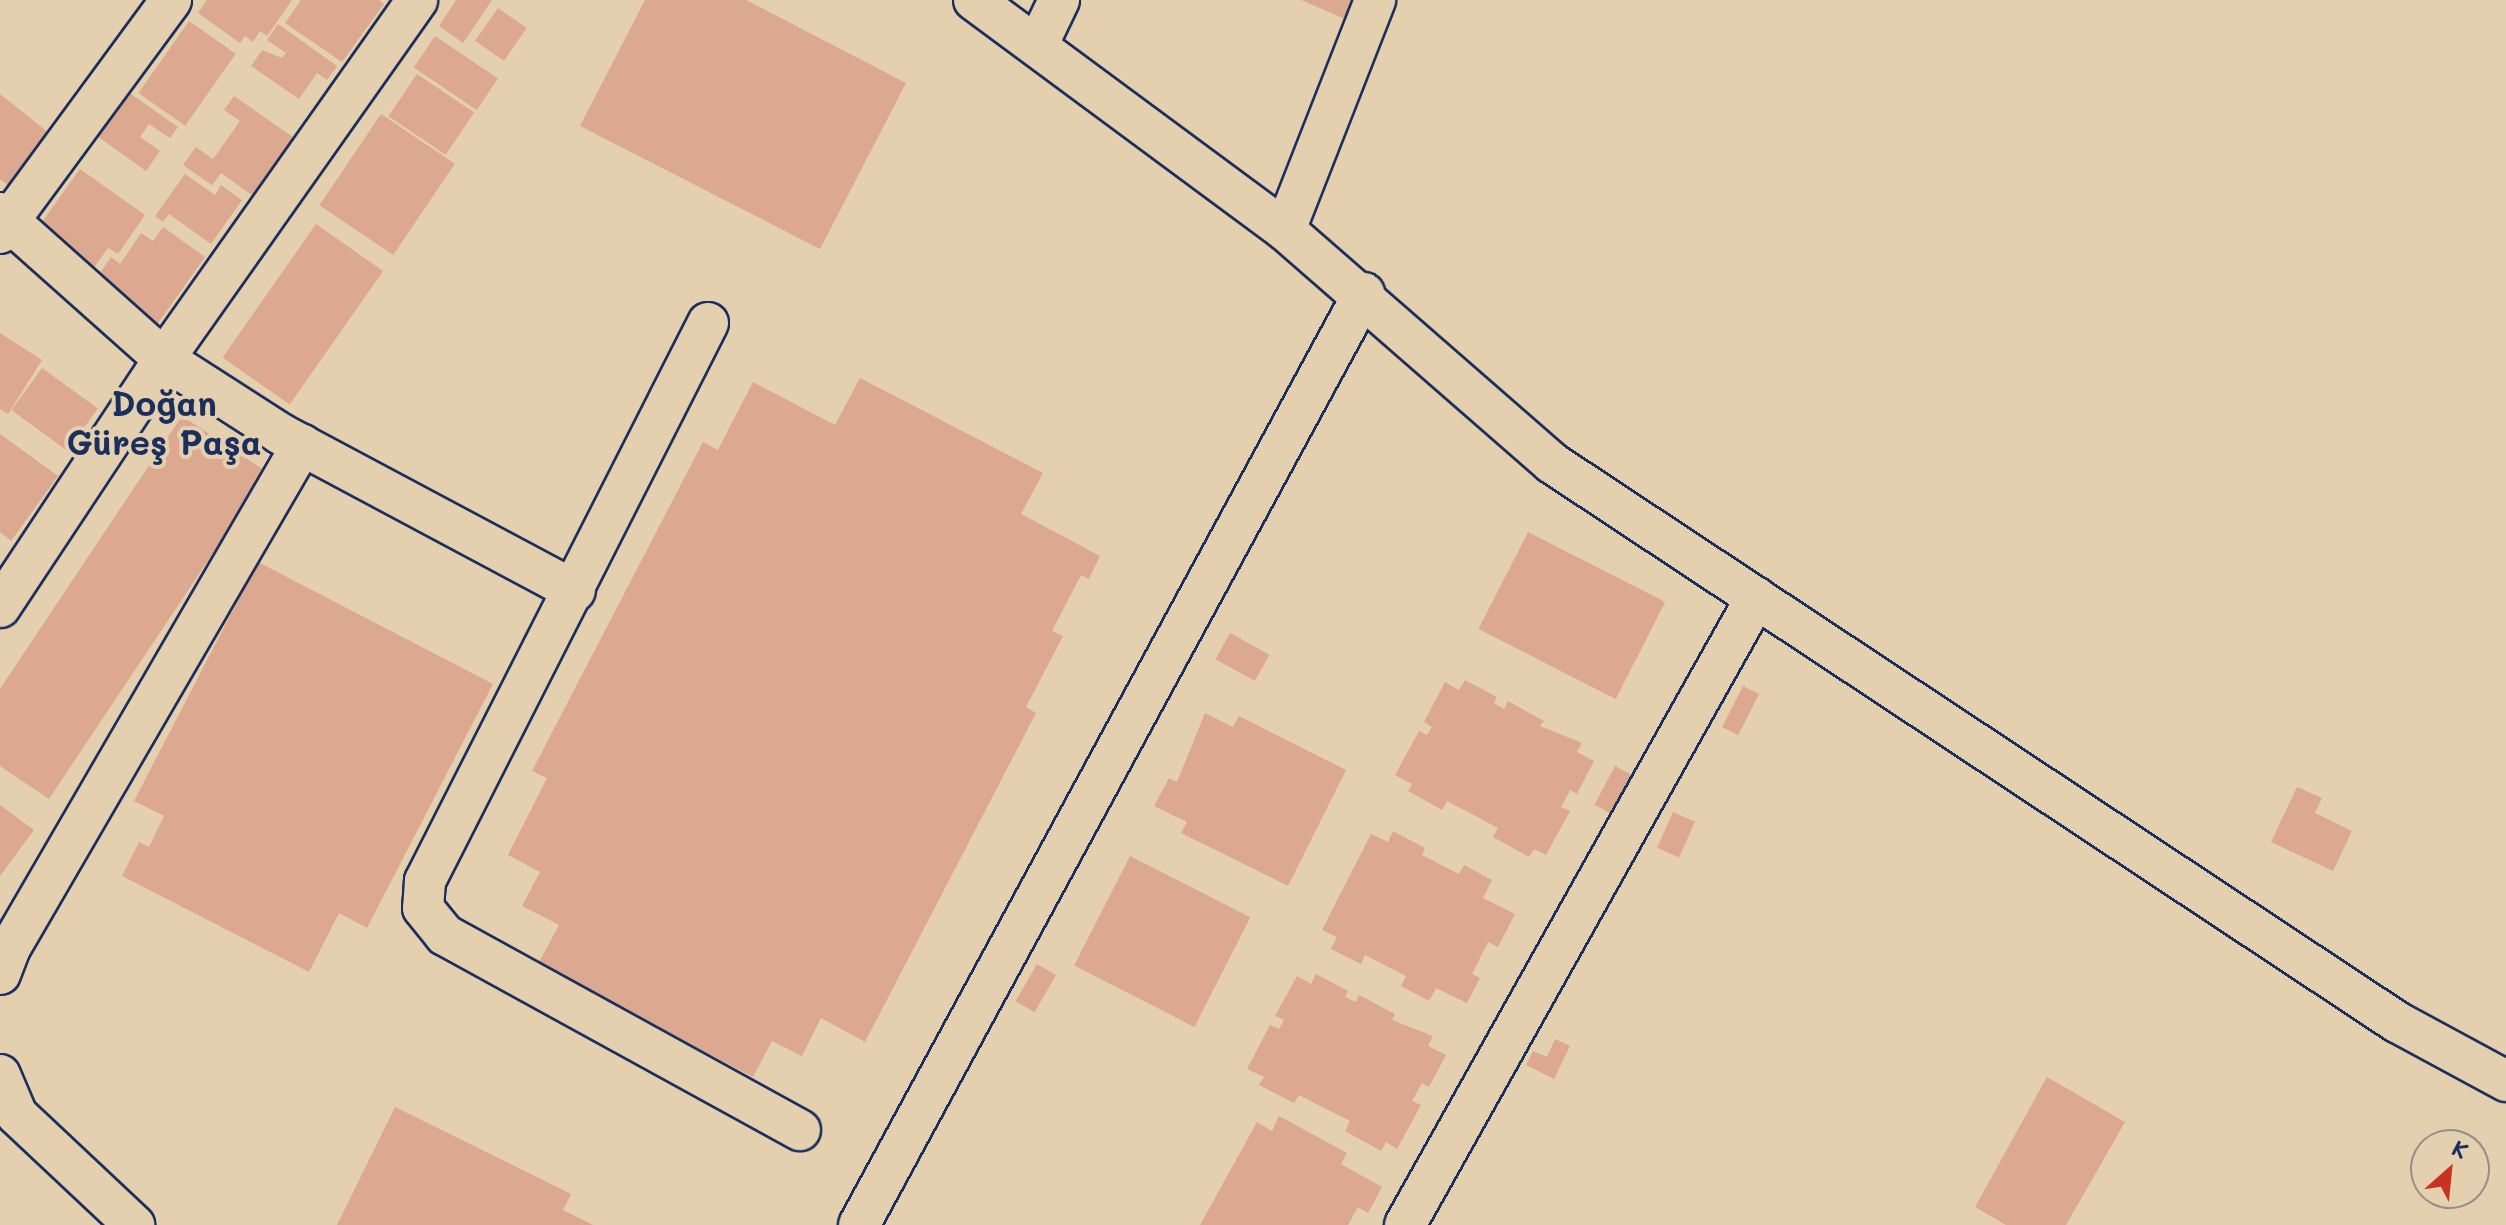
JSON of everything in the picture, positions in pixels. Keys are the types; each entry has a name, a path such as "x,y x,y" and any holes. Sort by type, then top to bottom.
{"street":[{"path":"171,0 3,222 164,359 302,445 575,591"},
{"path":"0,607 164,359 417,0"},
{"path":"974,0 1038,44 1364,293 1552,463 2397,1022 2506,1081"},
{"path":"1038,44 1059,0"},
{"path":"1285,230 1375,0"},
{"path":"859,1225 1364,293"},
{"path":"708,323 575,591 425,881 423,908 445,935 800,1130"},
{"path":"0,974 10,948 302,445"},
{"path":"1405,1225 1756,598"},
{"path":"0,1075 17,1115 134,1225"}],"building":[{"path":"207,0 292,0 267,36 260,31 253,42 245,36 240,43 198,13"},
{"path":"301,0 379,0 384,4 342,62 285,23"},
{"path":"456,0 492,0 463,43 439,26"},
{"path":"645,0 746,0 906,83 820,249 580,126"},
{"path":"1301,0 1368,0 1357,24"},
{"path":"498,8 527,28 504,61 475,41"},
{"path":"189,21 236,54 185,126 139,93"},
{"path":"278,24 337,66 327,80 317,73 299,99 251,66 262,50 282,58 286,53 267,40"},
{"path":"435,36 498,78 477,110 414,68"},
{"path":"417,74 474,113 446,155 388,116"},
{"path":"128,92 178,127 170,138 149,124 140,137 160,151 146,171 97,136"},
{"path":"0,94 54,137 13,189 0,179"},
{"path":"234,96 297,140 256,198 221,173 212,185 183,165 196,147 213,159 240,121 224,110"},
{"path":"381,114 455,164 393,255 319,205"},
{"path":"80,169 145,215 118,254 108,248 93,269 37,229"},
{"path":"185,174 215,195 221,185 242,200 211,244 169,214 163,222 155,216"},
{"path":"316,224 383,271 290,405 223,358"},
{"path":"163,227 205,257 156,326 98,276 111,257 120,264 141,233 153,241"},
{"path":"0,333 42,360 8,414 0,409"},
{"path":"42,368 98,409 67,451 11,410"},
{"path":"860,378 1043,473 1021,514 1100,556 1089,579 1081,575 1052,631 1063,636 1026,707 1036,713 865,1042 821,1018 802,1056 772,1041 753,1077 538,964 559,925 522,906 540,872 508,855 547,778 532,771 703,442 718,450 753,382 835,425"},
{"path":"182,416 267,472 49,799 0,766 0,689"},
{"path":"0,434 58,476 11,541 0,532"},
{"path":"1528,532 1665,602 1616,699 1479,629"},
{"path":"258,562 493,684 367,928 339,913 309,972 122,876 139,842 149,847 164,816 134,801"},
{"path":"1230,633 1269,655 1255,681 1215,659"},
{"path":"1465,680 1497,697 1494,703 1504,709 1508,701 1544,721 1540,726 1582,743 1577,752 1594,761 1577,794 1570,790 1561,807 1570,811 1546,855 1534,849 1529,857 1493,837 1498,828 1447,801 1442,810 1408,791 1412,784 1395,775 1419,731 1427,735 1432,727 1424,722 1445,682 1459,690"},
{"path":"1743,686 1759,694 1738,735 1722,727"},
{"path":"1205,713 1233,727 1239,716 1346,770 1288,886 1181,833 1187,822 1154,806 1169,778 1177,782"},
{"path":"1615,766 1634,776 1613,815 1594,805"},
{"path":"2297,787 2322,798 2315,813 2352,831 2333,871 2271,842"},
{"path":"0,805 34,830 0,876"},
{"path":"1673,812 1695,822 1679,857 1657,848"},
{"path":"1393,831 1425,848 1422,855 1459,874 1464,865 1492,880 1483,898 1515,914 1498,947 1488,942 1472,974 1480,978 1467,1003 1436,988 1429,1001 1401,986 1406,976 1365,955 1361,964 1331,949 1337,937 1322,930 1371,834 1388,842"},
{"path":"1130,856 1250,917 1194,1027 1074,966"},
{"path":"1037,964 1056,975 1035,1012 1016,1001"},
{"path":"1316,974 1348,991 1345,997 1356,1002 1359,995 1395,1014 1392,1020 1433,1036 1428,1046 1446,1055 1429,1087 1422,1083 1412,1101 1421,1105 1397,1149 1386,1142 1381,1151 1345,1131 1350,1121 1299,1095 1294,1103 1259,1085 1264,1077 1247,1069 1270,1025 1279,1029 1284,1020 1275,1016 1297,976 1311,984"},
{"path":"1555,1039 1570,1046 1554,1079 1526,1065 1533,1051 1547,1057"},
{"path":"2047,1077 2125,1122 2066,1225 2006,1225 1975,1207"},
{"path":"395,1107 571,1194 563,1210 593,1225 337,1225"},
{"path":"1279,1116 1347,1153 1341,1164 1382,1187 1368,1213 1358,1207 1348,1225 1200,1225 1257,1122 1272,1131"}],"district":[{"name":"Doğan Güreş Paşa","path":"164,422"}]}
